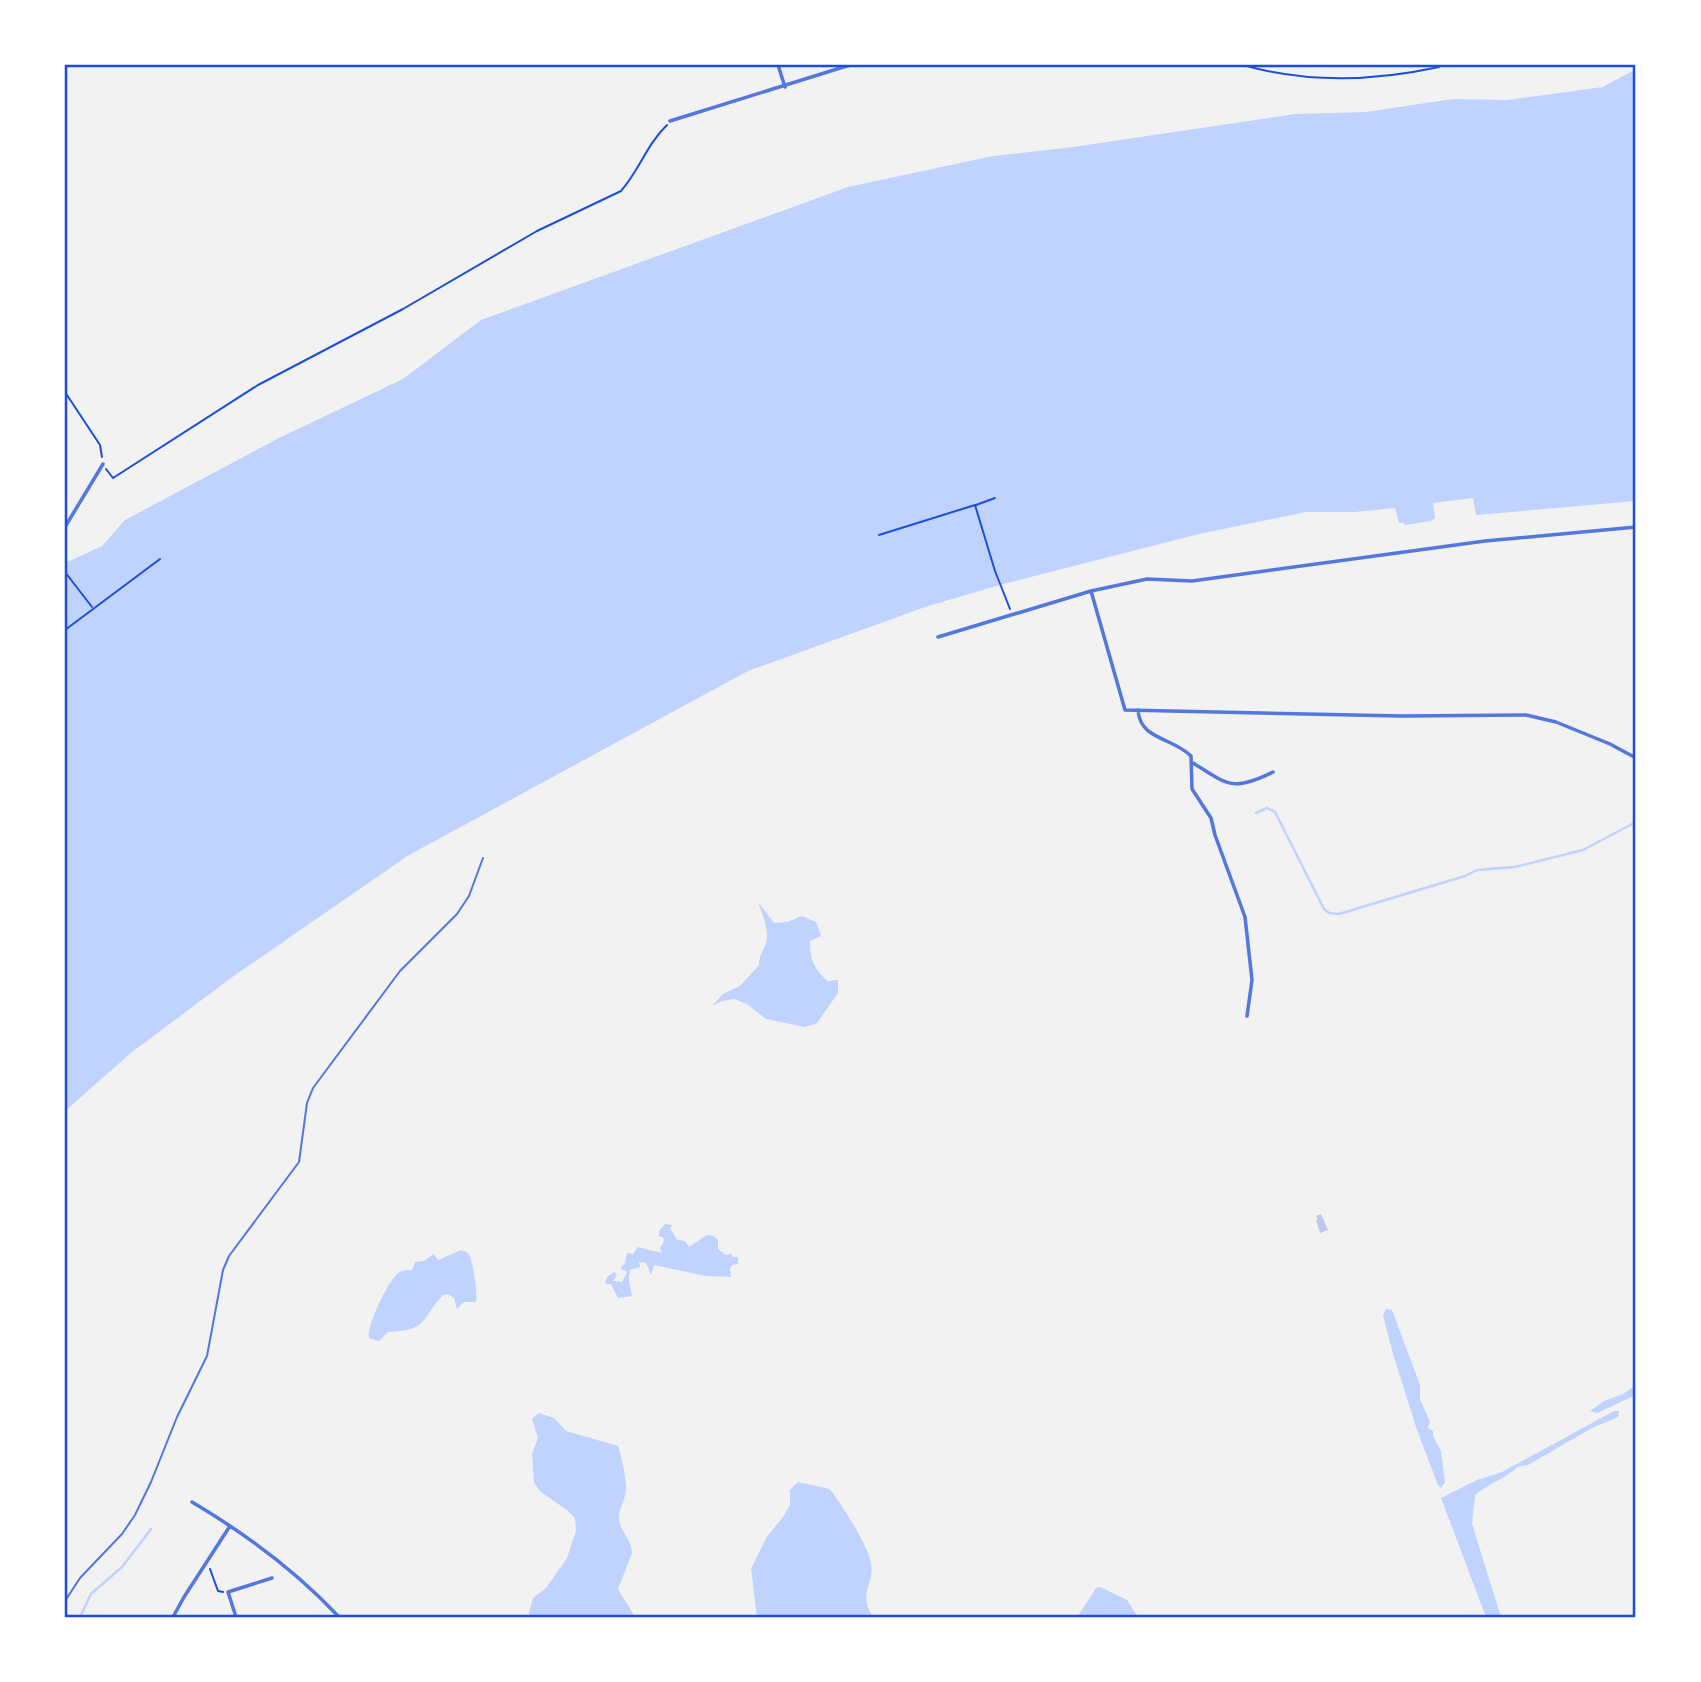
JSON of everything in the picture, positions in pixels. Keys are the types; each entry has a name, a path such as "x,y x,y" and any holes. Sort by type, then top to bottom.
{"street":[{"path":"778,65 785,86"},
{"path":"670,121 850,65"},
{"path":"65,527 103,464"},
{"path":"938,637 1091,591 1147,579 1192,581 1460,544 1636,527"},
{"path":"1091,591 1125,710 1402,716 1526,715 1556,722 1636,758"},
{"path":"1138,710 1142,726 1186,751 1193,762 1219,780 1234,785 1252,783 1273,772"},
{"path":"1193,762 1192,789 1211,818 1245,917 1252,981 1247,1016"},
{"path":"192,1502 230,1526 300,1578 339,1617"},
{"path":"173,1617 230,1526"},
{"path":"236,1617 228,1592 272,1578"}],"lane":[{"path":"65,1601 80,1578 115,1544 135,1515 177,1417 207,1356 223,1270 229,1255 299,1161 306,1103 313,1088 400,971 457,915 469,896 483,858"}],"path":[{"path":"1243,65 1293,74 1343,78 1378,78 1439,65"},
{"path":"65,392 100,445 103,464 113,478 258,385 403,309 548,225 621,191 631,180 653,140 670,121"},
{"path":"879,535 995,498"},
{"path":"975,505 995,572 1012,613"},
{"path":"65,630 160,559"},
{"path":"65,572 93,609"},
{"path":"207,1561 218,1591 228,1592"}],"water":[{"path":"1636,69 1636,501 1476,515 1473,498 1433,503 1435,518 1405,525 1399,523 1395,508 1355,512 1306,512 1199,534 1003,584 928,606 748,671 409,855 235,975 132,1052 65,1111 65,563 102,546 125,520 279,438 403,379 481,320 848,187 993,156 1073,147 1295,114 1366,112 1453,99 1507,100 1603,87"},
{"path":"758,902 774,923 787,922 802,916 816,922 821,936 810,941 814,964 828,981 838,980 838,993 817,1023 805,1027 766,1019 747,1004 734,999 712,1006 723,994 740,986 759,965 767,933"},
{"path":"665,1224 673,1225 670,1228 677,1240 685,1241 689,1247 707,1235 714,1236 718,1240 718,1249 726,1255 738,1257 738,1264 730,1268 731,1277 706,1276 654,1265 651,1275 646,1263 639,1262 640,1267 630,1270 632,1296 618,1298 611,1284 605,1284 607,1277 614,1272 617,1275 613,1281 622,1282 627,1272 620,1268 625,1263 627,1253 633,1254 638,1247 662,1253 660,1248 664,1238 659,1236 659,1231"},
{"path":"461,1250 468,1253 471,1260 476,1302 464,1302 457,1309 454,1298 448,1294 443,1295 417,1326 388,1332 379,1341 369,1338 378,1306 396,1275 412,1270 415,1262 424,1261 434,1254 438,1260"},
{"path":"1386,1309 1392,1310 1420,1385 1420,1399 1430,1422 1428,1428 1433,1431 1441,1451 1445,1482 1441,1488 1417,1430 1393,1354 1383,1315"},
{"path":"1636,1385 1636,1395 1597,1413 1590,1411 1604,1401 1623,1394"},
{"path":"1614,1411 1619,1411 1618,1417 1592,1428 1528,1465 1517,1467 1475,1495 1472,1524 1501,1617 1486,1617 1441,1498 1477,1480 1502,1472"},
{"path":"539,1413 554,1418 566,1431 618,1446 626,1486 619,1514 620,1522 632,1553 618,1589 635,1617 528,1617 533,1598 546,1588 567,1558 576,1531 575,1518 541,1492 534,1483 532,1454 538,1438 532,1419"},
{"path":"798,1482 830,1489 859,1535 871,1563 866,1601 873,1617 757,1617 751,1569 766,1538 790,1505 790,1490"},
{"path":"1100,1587 1127,1600 1138,1617 1073,1617 1078,1616 1096,1588"}],"building":[{"path":"1321,1214 1328,1230 1320,1233 1316,1216"}],"waterway":[{"path":"1256,813 1267,808 1275,812 1324,909 1329,913 1339,914 1477,870 1515,867 1583,850 1636,822"},
{"path":"80,1617 91,1594 122,1567 151,1529"}]}
